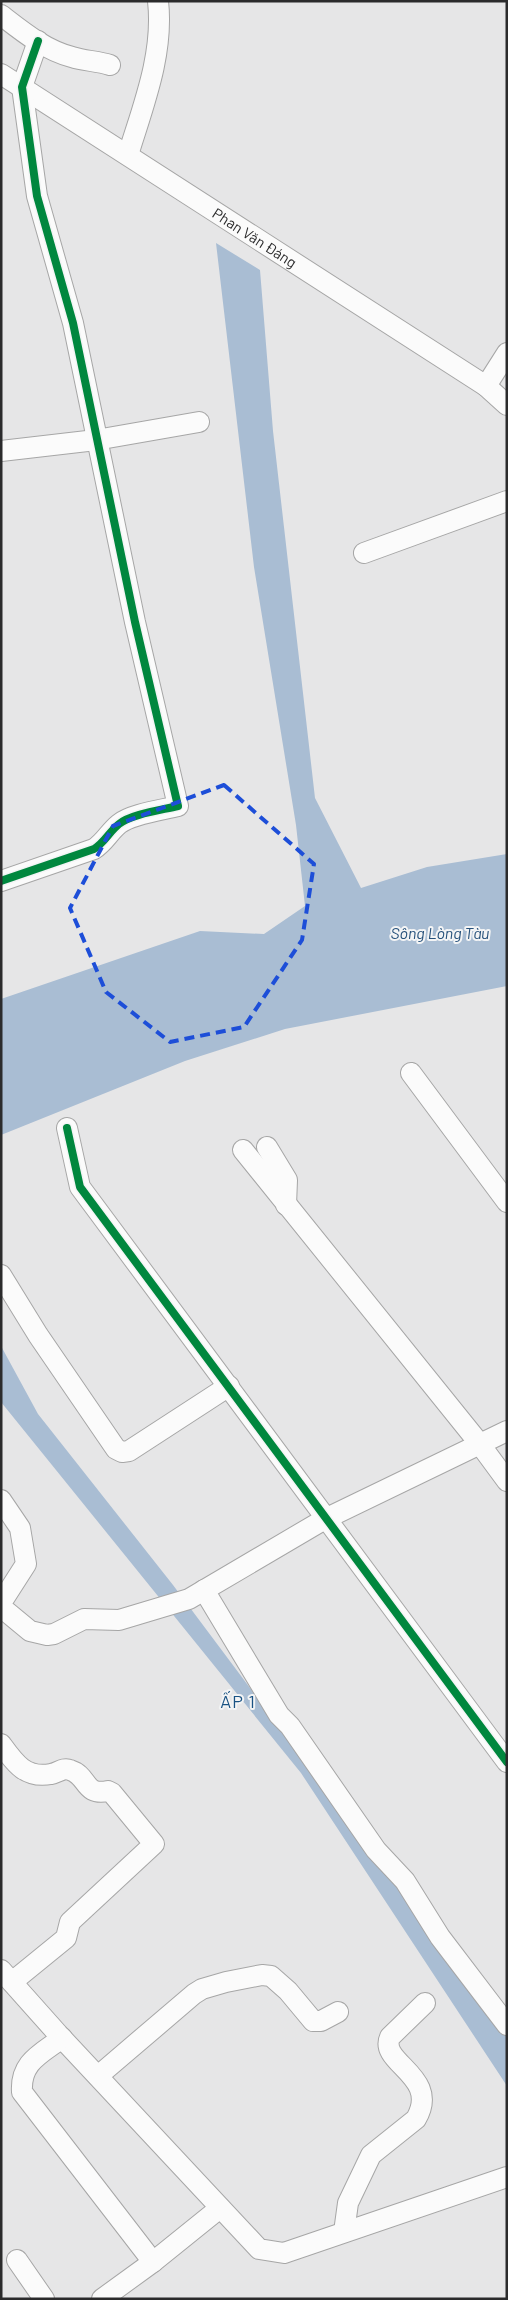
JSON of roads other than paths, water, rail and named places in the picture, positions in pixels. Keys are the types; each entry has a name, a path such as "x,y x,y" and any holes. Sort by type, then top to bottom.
{"street":[{"path":"130,148 154,65 160,18 158,1"},
{"path":"1,15 37,43 72,58 93,60 110,65"},
{"path":"1,881 94,850 103,843 119,824 130,819 178,806 134,622 73,323 37,196 23,83 37,43"},
{"name":"Phan Văn Đáng","path":"1,74 23,83 130,148 486,386 507,405"},
{"path":"486,386 504,357"},
{"path":"1,451 96,440 199,422"},
{"path":"364,553 507,501"},
{"path":"411,1073 507,1202"},
{"path":"68,1128 80,1187 507,1762"},
{"path":"268,1147 288,1180 286,1205"},
{"path":"242,1150 507,1481"},
{"path":"1,1275 38,1335 116,1448 122,1452 129,1451 229,1386"},
{"path":"1,1611 7,1612 30,1631 47,1635 54,1634 84,1619 112,1621 162,1608 197,1595 325,1519 507,1431"},
{"path":"1,1500 20,1528 26,1564 1,1603"},
{"path":"197,1595 376,1850 405,1881 435,1929 507,2025"},
{"path":"1,1744 18,1767 27,1772 46,1774 64,1769 70,1770 77,1774 93,1792 108,1791 112,1793 154,1844 70,1922 66,1938 6,1976 259,2249 284,2253 507,2178"},
{"path":"98,2076 194,1994 212,1986 262,1974 271,1976 288,1991 313,2021 321,2021 338,2012"},
{"path":"344,2232 348,2203 371,2155 416,2119 420,2111 422,2094 411,2073 389,2051 387,2044 390,2037 425,2003"},
{"path":"62,2038 27,2065 21,2079 22,2092 153,2262"},
{"path":"102,2299 153,2262 220,2208"},
{"path":"17,2260 44,2299"}],"water":[{"name":"Sông Lòng Tàu","path":"216,243 260,270 273,431 315,798 361,888 427,867 507,854 507,986 285,1029 185,1061 1,1135 1,999 200,931 264,934 305,906 296,825 254,567"},
{"path":"1,1346 38,1414 173,1585 507,2032 507,2086 301,1773 1,1402"}],"district":[{"name":"ẤP 1","path":"238,1701"}]}
